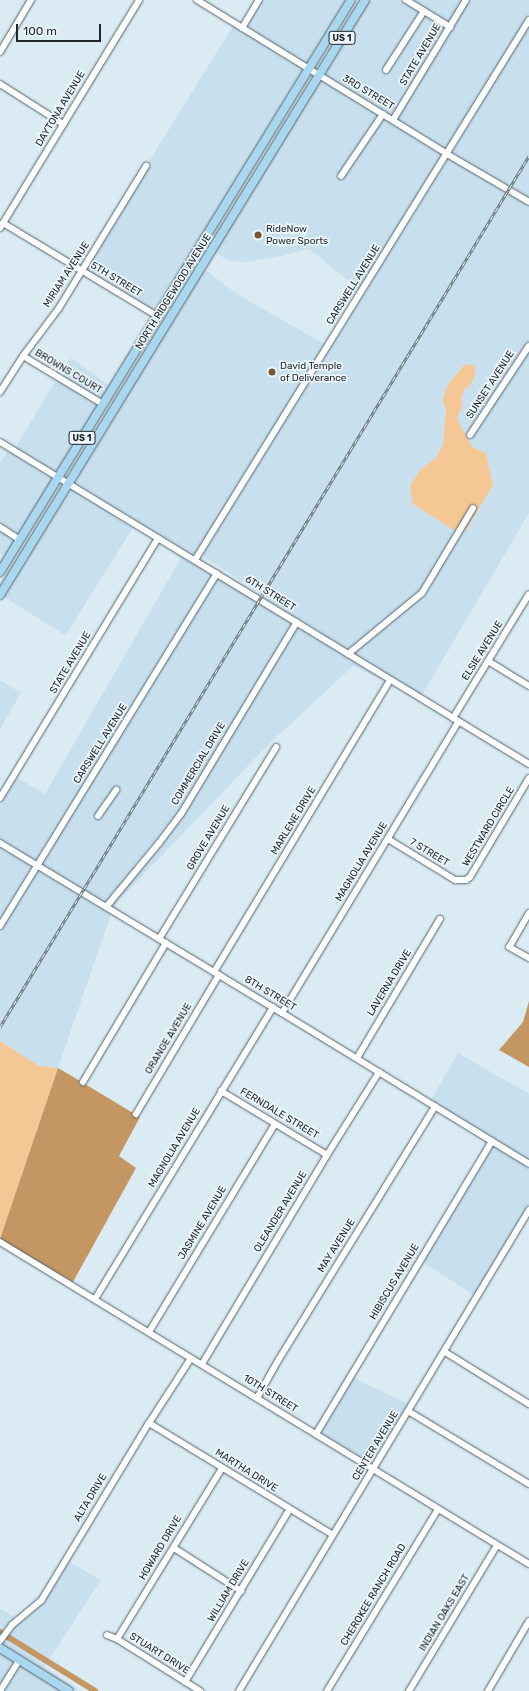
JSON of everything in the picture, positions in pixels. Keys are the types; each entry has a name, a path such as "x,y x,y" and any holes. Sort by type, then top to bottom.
{"main road":[{"name":"NORTH RIDGEWOOD AVENUE","path":"0,572 3,560 20,540 351,0"},
{"name":"NORTH RIDGEWOOD AVENUE","path":"0,595 365,0"},
{"path":"165,304 167,321"},
{"path":"157,316 157,338"},
{"path":"0,1648 70,1691"}],"street":[{"path":"0,52 31,0"},
{"name":"DAYTONA AVENUE","path":"1,224 140,0"},
{"name":"3RD STREET","path":"197,0 447,154 529,202"},
{"path":"242,28 259,0"},
{"path":"406,0 450,27"},
{"name":"STATE AVENUE","path":"393,120 466,0"},
{"path":"386,70 424,11"},
{"name":"CARSWELL AVENUE","path":"196,560 529,20"},
{"path":"0,84 63,124"},
{"path":"341,176 383,114"},
{"name":"MIRIAM AVENUE","path":"0,392 23,356 58,309 146,166"},
{"name":"5TH STREET","path":"1,224 157,316"},
{"name":"SUNSET AVENUE","path":"470,435 529,346"},
{"name":"BROWNS COURT","path":"23,356 103,404"},
{"name":"6TH STREET","path":"0,442 529,764"},
{"path":"348,654 422,593 473,508"},
{"path":"0,527 20,540"},
{"name":"STATE AVENUE","path":"0,798 158,538"},
{"name":"CARSWELL AVENUE","path":"0,926 217,573"},
{"name":"ELSIE AVENUE","path":"453,718 529,594"},
{"name":"COMMERCIAL DRIVE","path":"106,907 181,814 297,622"},
{"path":"488,661 529,686"},
{"name":"MARLENE DRIVE","path":"217,974 390,680"},
{"name":"MAGNOLIA AVENUE","path":"282,1013 459,721"},
{"name":"GROVE AVENUE","path":"159,939 276,747"},
{"name":"WESTWARD CIRCLE","path":"461,881 470,877 529,778"},
{"path":"98,816 116,790"},
{"name":"7 STREET","path":"388,839 455,880 461,881"},
{"name":"8TH STREET","path":"0,843 273,1007 529,1164"},
{"path":"529,913 509,946 529,958"},
{"name":"LAVERNA DRIVE","path":"357,1058 440,919"},
{"path":"83,1082 166,943"},
{"name":"ORANGE AVENUE","path":"136,1114 217,974"},
{"name":"MAGNOLIA AVENUE","path":"95,1299 273,1007"},
{"name":"OLEANDER AVENUE","path":"202,1364 327,1155 380,1072"},
{"name":"FERNDALE STREET","path":"221,1091 327,1155"},
{"name":"MAY AVENUE","path":"257,1398 279,1359 435,1106"},
{"name":"JASMINE AVENUE","path":"149,1332 275,1124"},
{"name":"HIBISCUS AVENUE","path":"316,1434 492,1141"},
{"name":"CENTER AVENUE","path":"239,1691 374,1470 529,1210"},
{"name":"10TH STREET","path":"0,1242 529,1564"},
{"path":"445,1352 529,1404"},
{"name":"ALTA DRIVE","path":"0,1641 16,1620 41,1601 149,1423 192,1358"},
{"path":"408,1411 529,1484"},
{"name":"MARTHA DRIVE","path":"149,1423 333,1536"},
{"name":"HOWARD DRIVE","path":"117,1639 222,1468"},
{"name":"CHEROKEE RANCH ROAD","path":"327,1691 438,1509"},
{"name":"WILLIAM DRIVE","path":"185,1682 290,1510"},
{"name":"INDIAN OAKS EAST","path":"410,1691 497,1545"},
{"path":"174,1548 241,1591"},
{"path":"488,1691 529,1621"},
{"name":"STUART DRIVE","path":"107,1635 117,1639 200,1691"},
{"path":"0,1691 19,1660"}],"shaded area":[{"path":"263,0 345,0 306,64 246,26"},
{"path":"369,0 400,0 419,12 382,72 387,74 424,15 445,28 392,116 323,74"},
{"path":"413,0 463,0 449,23"},
{"path":"470,0 529,0 529,14 447,150 397,119"},
{"path":"233,26 303,69 156,312 86,270 151,164 148,163"},
{"path":"529,26 529,199 452,153"},
{"path":"320,80 379,115 337,177 342,180 384,118 443,156 360,290 308,249 282,256 245,262 229,261 215,252"},
{"path":"448,159 529,206 529,340 466,436 457,419 463,404 460,400 464,390 470,385 465,364 447,386 443,400 446,410 443,444 436,458 421,469 413,504 455,531 420,591 348,650 258,594 260,592 202,556"},
{"path":"204,269 237,294 326,345 195,556 74,484"},
{"path":"529,351 529,513 422,695 353,654 425,595 462,531 467,530 493,485 486,453 472,447 466,437 471,439"},
{"path":"71,358 110,386 102,400 60,375"},
{"path":"465,364 475,366 475,375 470,385 464,390 461,400 463,404 457,419 472,447 486,453 493,485 466,530 462,531 477,506 472,504 455,531 413,504 410,486 421,469 436,458 443,444 446,410 443,400 447,386"},
{"path":"56,380 98,405 57,473 15,448"},
{"path":"8,451 53,479 19,535 0,523 0,463"},
{"path":"71,489 133,528 66,635 4,597"},
{"path":"0,531 16,541 6,557 0,554"},
{"path":"182,556 213,574 36,861 0,840 0,804 16,777 45,794"},
{"path":"218,577 293,623 178,812 105,903 41,865","holes":["115,786 120,789 99,820 94,817"]},
{"path":"298,626 383,680 353,666 270,743 119,900 115,908 110,906 183,815"},
{"path":"0,680 21,693 0,729"},
{"path":"0,847 32,867 0,920"},
{"path":"37,870 111,914 58,1068 39,1066 0,1041 0,932"},
{"path":"529,1001 529,1067 499,1050 523,1022"},
{"path":"0,1041 39,1066 58,1068 0,1239"},
{"path":"458,1053 529,1094 529,1160 431,1100"},
{"path":"58,1068 80,1081 79,1084 84,1086 85,1084 133,1113 132,1116 137,1118 138,1116 140,1117 119,1156 136,1168 73,1282 0,1239"},
{"path":"493,1145 529,1167 529,1204 475,1296 423,1262"},
{"path":"353,1378 409,1404 370,1464 320,1433"},
{"path":"68,1561 101,1580 44,1667 80,1691 76,1691 2,1645 14,1626 43,1603"},
{"path":"0,1609 15,1617 0,1636"},
{"path":"0,1652 15,1661 0,1685"},
{"path":"20,1665 63,1691 3,1691"}],"waterway":[{"path":"0,1632 95,1691"}],"railway":[{"path":"0,1027 529,156"}],"place":[{"name":"RideNow Power Sports","path":"258,235"},
{"name":"David Temple of Deliverance","path":"272,372"}]}
